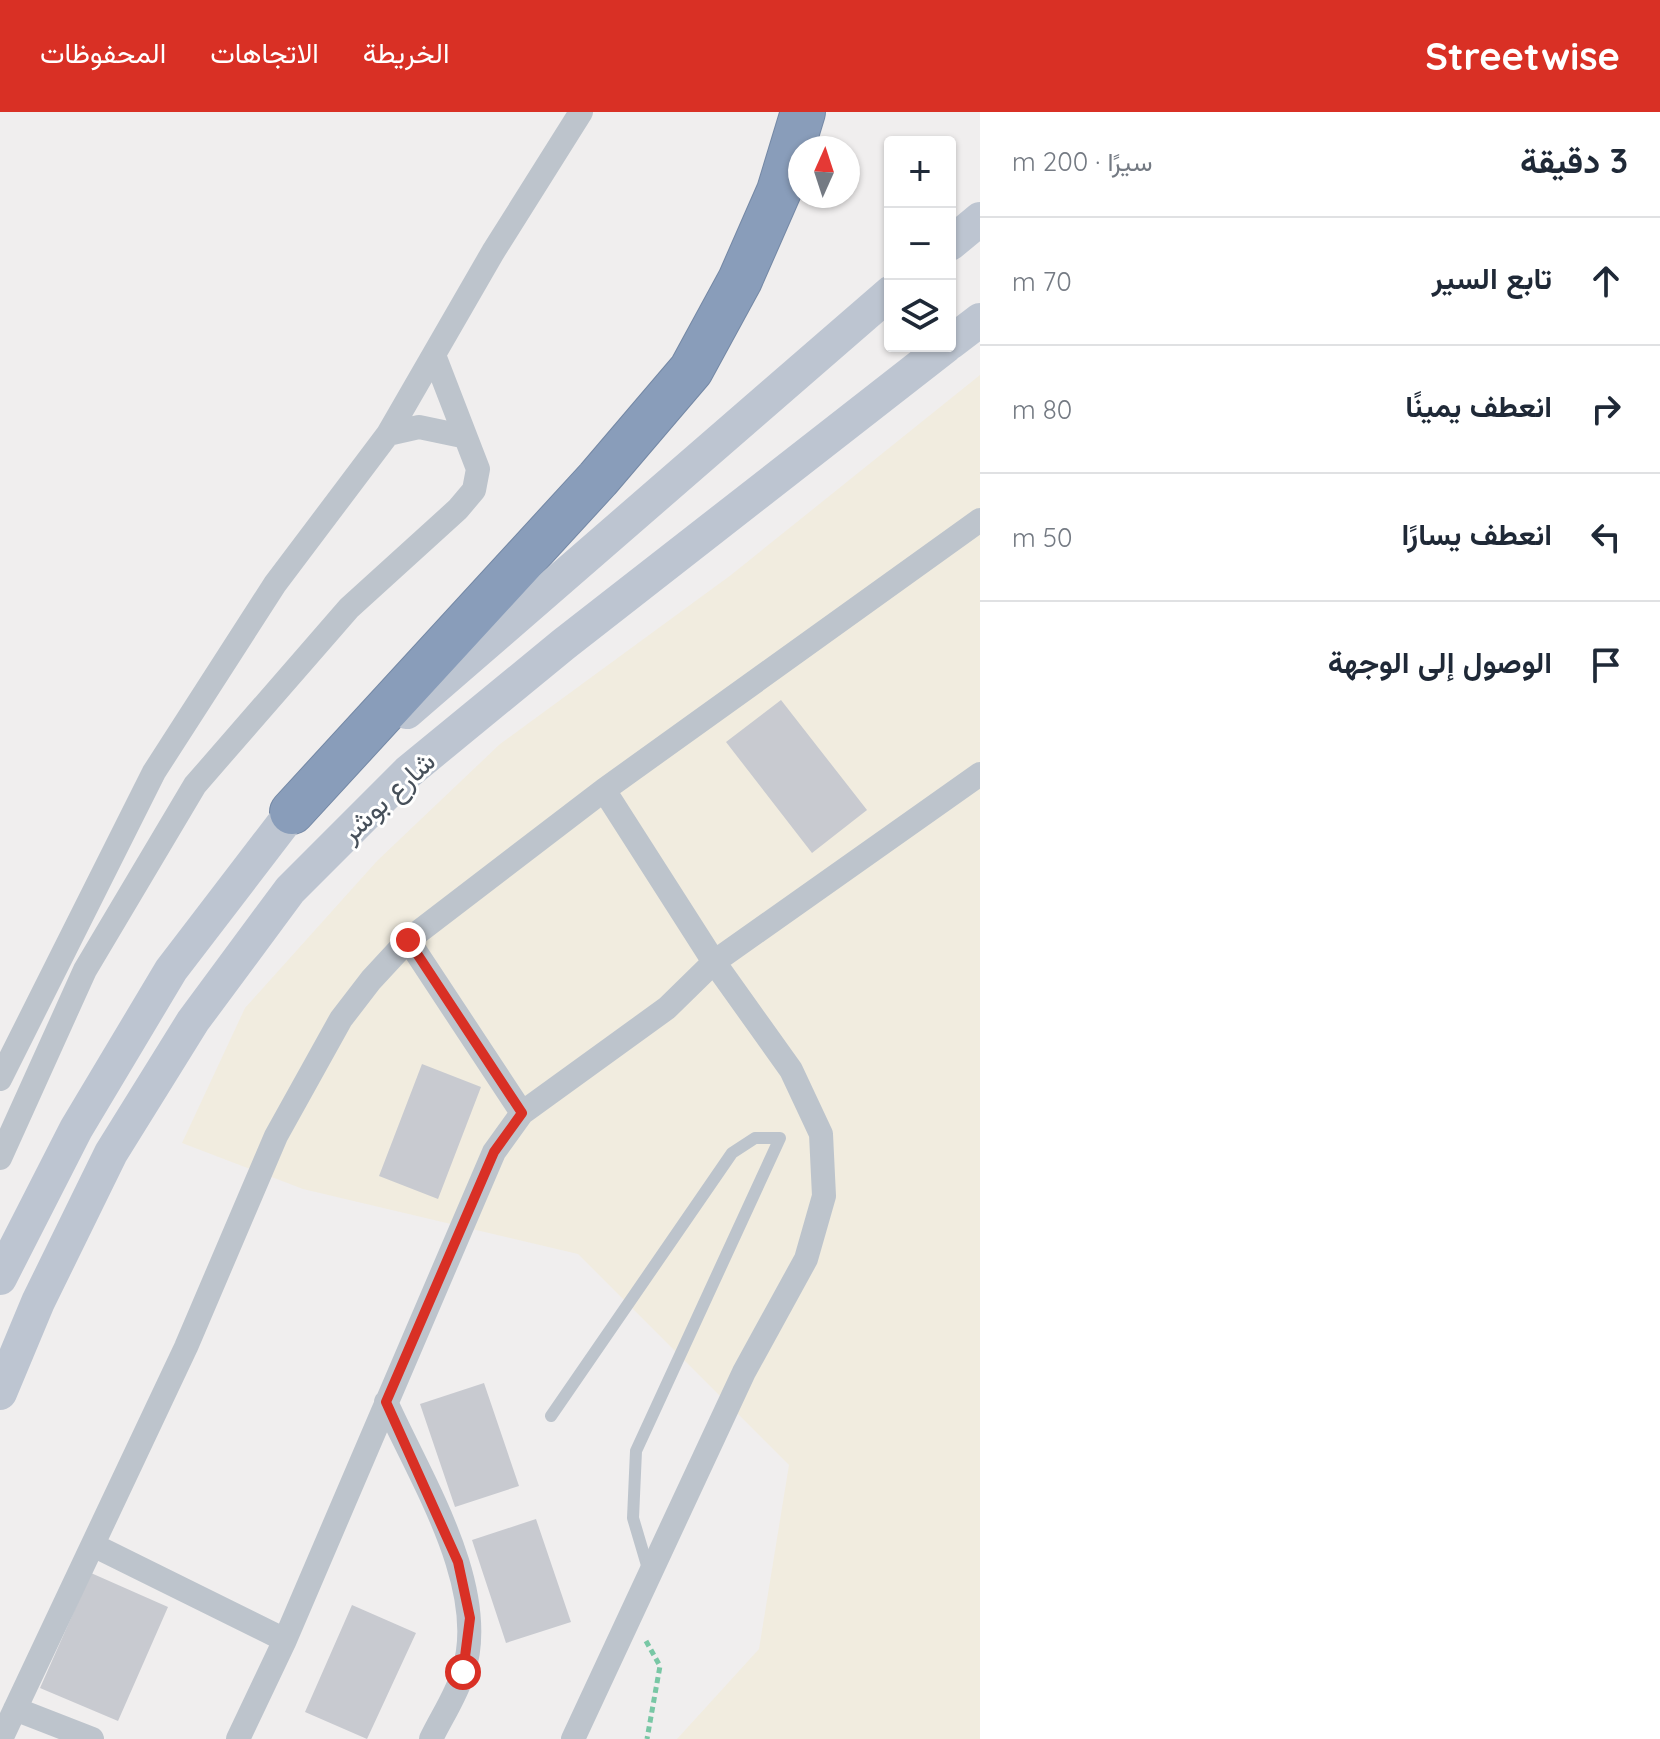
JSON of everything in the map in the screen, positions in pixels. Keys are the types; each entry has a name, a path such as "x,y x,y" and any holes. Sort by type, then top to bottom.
{"highway":[{"path":"292,812 588,490 691,370 751,255 779,191 803,112"}],"main road":[{"path":"956,239 980,219"},
{"name":"شارع بوشر","path":"0,1278 76,1129 171,970 292,812 884,298"},
{"name":"شارع بوشر","path":"956,339 980,320"},
{"name":"شارع بوشر","path":"0,1393 38,1302 111,1153 193,1021 290,890 408,772 564,644 939,352"}],"street":[{"path":"0,1079 154,772 275,584 388,434 581,112"},
{"path":"0,1158 32,1080 85,970 195,785 349,608 458,509 474,490 478,469 462,436 434,355"},
{"path":"388,434 419,427 462,436"},
{"path":"1,1739 186,1347 276,1136 341,1019 408,940 604,790 980,520"},
{"path":"238,1739 285,1640 494,1152 522,1113 667,1008 714,962 980,774"},
{"path":"573,1739 651,1579 744,1372 806,1259 824,1196 821,1134 791,1070 714,962 604,790"},
{"path":"408,940 522,1113"},
{"path":"386,1402 458,1562 470,1618 463,1672 431,1739"},
{"path":"93,1545 285,1640"},
{"path":"15,1709 92,1739"}],"lane":[{"path":"551,1416 732,1153 755,1138 780,1138 636,1451 633,1518 651,1579"}],"path":[{"path":"632,1615 660,1666 647,1739"}],"sand":[{"path":"980,375 980,1739 677,1739 759,1649 789,1465 578,1254 303,1189 182,1143 245,1008 377,861 500,744 731,575"}],"building":[{"path":"781,700 867,810 812,853 726,742"},
{"path":"422,1064 481,1087 438,1199 379,1176"},
{"path":"484,1383 519,1486 455,1507 420,1404"},
{"path":"536,1519 571,1622 506,1643 472,1540"},
{"path":"91,1573 168,1607 118,1721 40,1688"},
{"path":"352,1605 416,1633 367,1739 305,1712"}],"route":[{"path":"408,940 522,1113 494,1152 386,1402 458,1562 470,1618 463,1672"}]}
